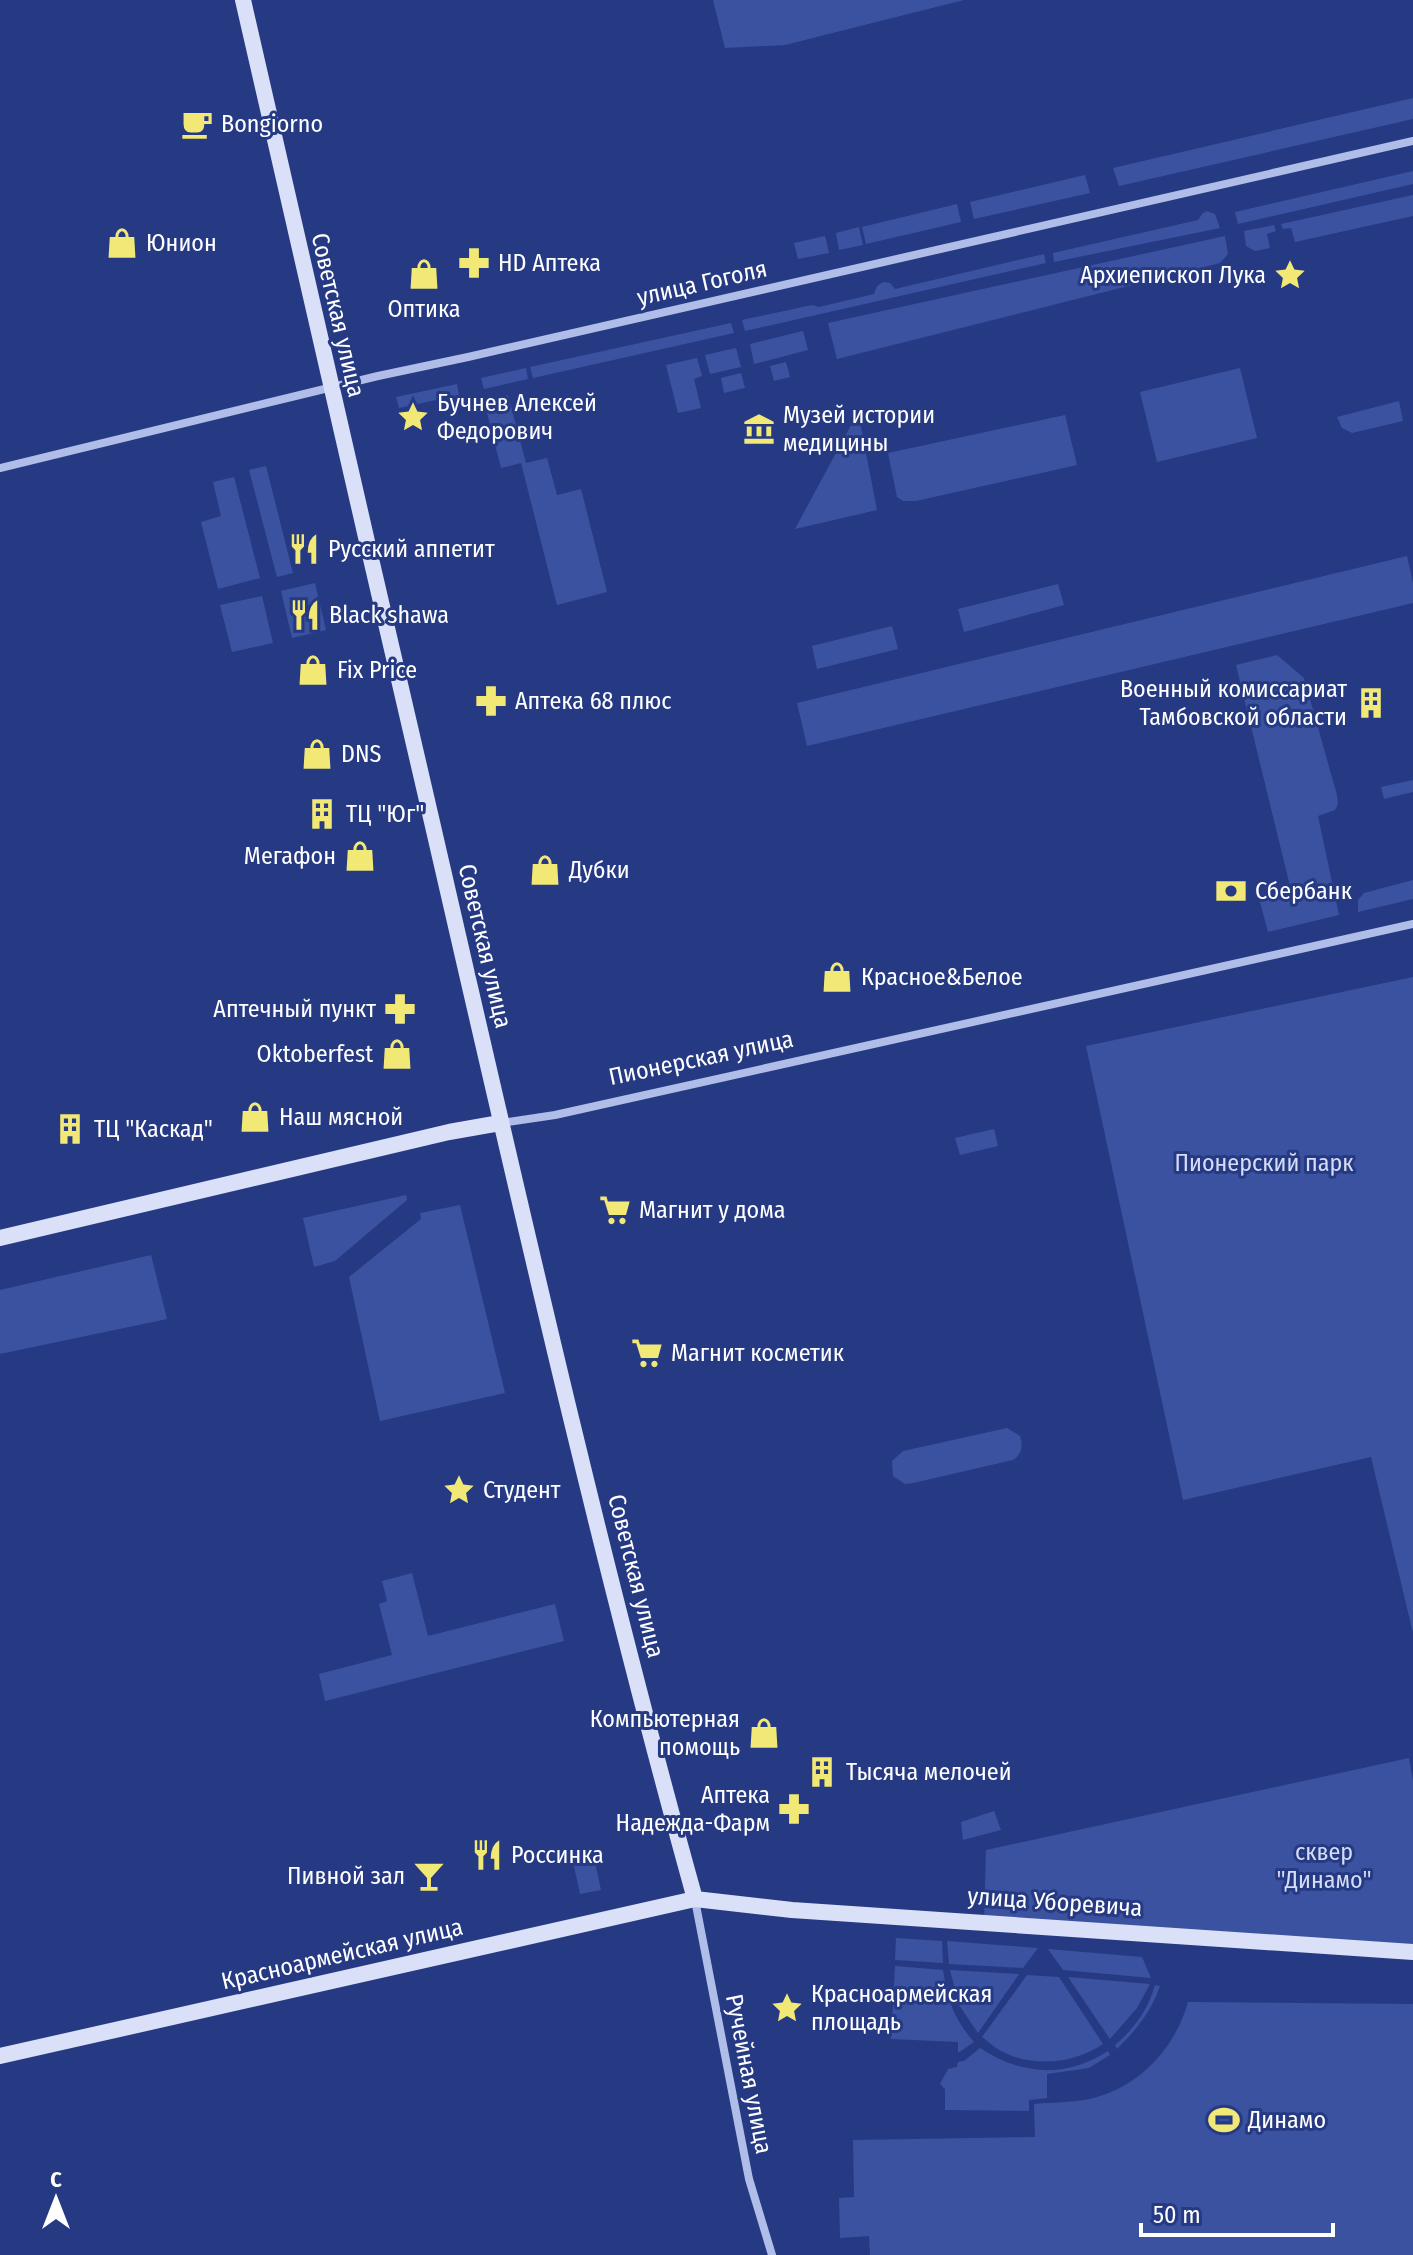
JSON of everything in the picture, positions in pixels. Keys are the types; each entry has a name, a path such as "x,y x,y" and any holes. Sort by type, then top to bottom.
{"street":[{"name":"Советская улица","path":"243,0 500,1123 657,1759 695,1899"},
{"name":"улица Гоголя","path":"0,468 330,388 1413,141"},
{"name":"Пионерская улица","path":"0,1238 449,1132 555,1115 1413,924"},
{"name":"улица Уборевича","path":"695,1899 792,1910 1413,1952"},
{"name":"Красноармейская улица","path":"0,2056 695,1899"},
{"name":"Ручейная улица","path":"695,1899 749,2179 772,2255"}],"green space":[{"path":"713,0 964,0 785,45 725,48"},
{"path":"1413,98 1413,119 1119,186 1113,168"},
{"path":"1413,171 1413,184 1238,224 1235,212"},
{"path":"1085,175 1090,193 974,219 970,202"},
{"path":"1413,195 1413,216 1295,242 1291,228 1283,229 1281,224"},
{"path":"957,204 961,222 866,244 862,227"},
{"path":"1207,211 1215,214 1220,228 1054,262 1053,253 1198,220"},
{"path":"1274,225 1276,231 1267,234 1270,248 1255,251 1246,246 1244,231"},
{"path":"859,227 863,245 839,250 836,233"},
{"path":"825,236 829,253 798,259 794,243"},
{"path":"1225,236 1228,254 1220,263 837,359 828,323"},
{"path":"1044,254 1046,263 745,331 742,320 874,294 883,282 890,283 895,289"},
{"path":"731,323 734,333 533,378 530,367"},
{"path":"803,331 808,350 754,364 750,344"},
{"path":"736,348 741,367 710,374 705,355"},
{"path":"697,358 702,376 694,379 701,408 678,413 666,365"},
{"path":"786,362 790,377 774,381 770,366"},
{"path":"526,368 528,379 484,389 481,378"},
{"path":"1240,368 1257,438 1157,462 1140,392"},
{"path":"741,373 745,388 724,393 721,378"},
{"path":"457,384 459,395 399,408 396,397"},
{"path":"508,395 526,463 547,458 557,495 581,489 607,592 557,605 521,463 501,468 484,401"},
{"path":"1399,401 1403,421 1352,433 1342,428 1337,417"},
{"path":"858,412 877,510 795,529"},
{"path":"1065,415 1077,465 916,501 903,501 897,497 888,453"},
{"path":"266,466 293,573 277,577 249,470"},
{"path":"234,477 260,578 218,589 201,522 221,516 213,482"},
{"path":"1407,556 1413,583 1413,603 807,746 797,703"},
{"path":"315,583 326,630 292,638 281,591"},
{"path":"1058,584 1064,605 964,632 958,609"},
{"path":"262,596 273,643 232,652 220,605"},
{"path":"892,626 898,649 817,669 812,646"},
{"path":"1277,655 1304,678 1337,795 1335,810 1318,816 1339,915 1268,932 1258,895 1290,886 1236,665"},
{"path":"1413,780 1413,792 1384,799 1381,787"},
{"path":"1413,880 1413,899 1358,912 1358,900 1364,893"},
{"name":"Пионерский парк","path":"1413,977 1413,1633 1371,1457 1183,1500 1086,1046"},
{"path":"994,1129 998,1146 960,1155 955,1138"},
{"path":"406,1195 407,1200 335,1261 314,1267 303,1218"},
{"path":"460,1205 505,1393 380,1421 349,1277 421,1219 420,1213"},
{"path":"151,1255 167,1319 0,1354 0,1290"},
{"path":"1007,1428 1021,1440 1020,1453 1013,1460 913,1483 905,1484 893,1476 892,1461 903,1451"},
{"path":"412,1573 428,1636 555,1604 564,1641 325,1701 319,1674 392,1655 379,1604 387,1601 382,1581"},
{"name":"сквер \"Динамо\"","path":"1409,1758 1413,1781 1413,1957 1198,1944 984,1921 986,1850"},
{"path":"994,1811 1001,1830 963,1840 961,1822"},
{"path":"593,1853 601,1890 580,1894 572,1857"},
{"path":"896,1938 942,1941 943,1963 895,1960"},
{"path":"947,1941 1038,1948 1023,1968 949,1964"},
{"path":"1048,1949 1142,1957 1151,1978 1063,1970"},
{"path":"895,1966 943,1970 952,2008 974,2042 958,2053 958,2042 891,2039"},
{"path":"950,1970 1019,1974 978,2033 959,2005"},
{"path":"1027,1975 1059,1977 1103,2044 1080,2056 1041,2062 1003,2052 982,2037"},
{"path":"1068,1977 1150,1984 1137,2008 1110,2039"},
{"path":"1155,1985 1160,1986 1147,2012 1117,2049 1115,2045 1144,2011"},
{"name":"Динамо","path":"1188,2002 1413,2004 1413,2255 870,2255 869,2236 840,2238 839,2198 854,2197 853,2140 1035,2137 1034,2104 1090,2099 1128,2083 1166,2048"},
{"path":"980,2048 1011,2064 1043,2070 1076,2066 1108,2051 1110,2055 1089,2068 1047,2074 1047,2098 1029,2100 1029,2111 945,2110 945,2089 940,2084 948,2069 957,2067 958,2062"}],"place":[{"name":"Bongiorno","path":"197,124"},
{"name":"Юнион","path":"122,243"},
{"name":"HD Аптека","path":"474,263"},
{"name":"Оптика","path":"424,274"},
{"name":"Архиепископ Лука","path":"1290,275"},
{"name":"Бучнев Алексей Федорович","path":"413,417"},
{"name":"Музей истории медицины","path":"759,429"},
{"name":"Русский аппетит","path":"304,549"},
{"name":"Black shawa","path":"305,615"},
{"name":"Fix Price","path":"313,670"},
{"name":"Аптека 68 плюс","path":"491,701"},
{"name":"Военный комиссариат Тамбовской области","path":"1371,703"},
{"name":"DNS","path":"317,754"},
{"name":"ТЦ \"Юг\"","path":"322,814"},
{"name":"Мегафон","path":"360,856"},
{"name":"Дубки","path":"545,870"},
{"name":"Сбербанк","path":"1231,891"},
{"name":"Красное&Белое","path":"837,977"},
{"name":"Аптечный пункт","path":"400,1009"},
{"name":"Oktoberfest","path":"397,1054"},
{"name":"Наш мясной","path":"255,1117"},
{"name":"ТЦ \"Каскад\"","path":"70,1129"},
{"name":"Магнит у дома","path":"615,1210"},
{"name":"Магнит косметик","path":"647,1353"},
{"name":"Студент","path":"459,1490"},
{"name":"Компьютерная помощь","path":"764,1733"},
{"name":"Тысяча мелочей","path":"822,1772"},
{"name":"Аптека Надежда-Фарм","path":"794,1809"},
{"name":"Россинка","path":"487,1855"},
{"name":"Пивной зал","path":"429,1876"},
{"name":"Красноармейская площадь","path":"787,2008"},
{"name":"Динамо","path":"1224,2120"}]}
